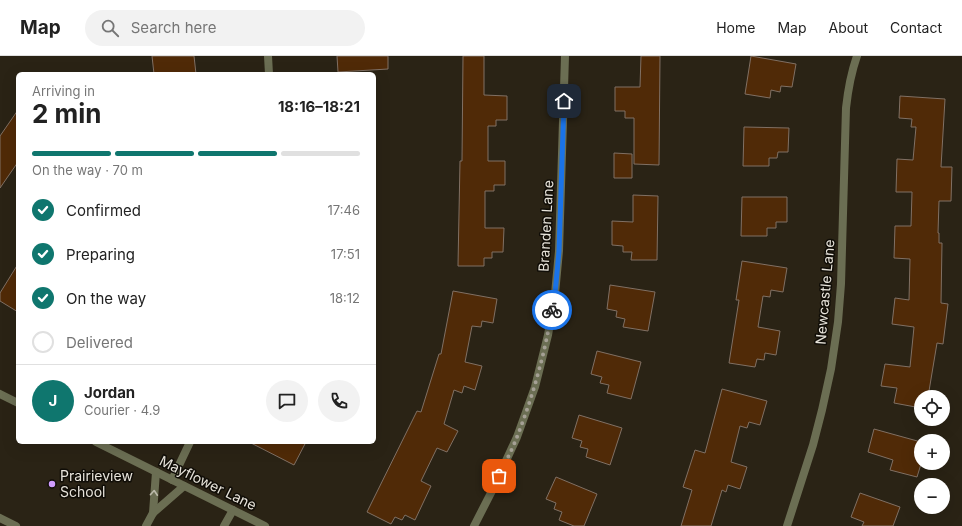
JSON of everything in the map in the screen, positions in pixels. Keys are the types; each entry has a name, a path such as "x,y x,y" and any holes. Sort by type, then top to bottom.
{"street":[{"path":"268,56 269,72"},
{"name":"Branden Lane","path":"474,526 517,437 535,387 548,336 555,294 559,251 565,56"},
{"name":"Newcastle Lane","path":"787,526 813,445 822,410 838,322 841,284 846,108 848,89 853,68 858,56"},
{"path":"0,394 16,402"},
{"name":"Mayflower Lane","path":"100,444 265,526"},
{"path":"172,480 189,444"},
{"path":"153,513 156,472"},
{"path":"146,526 153,513 184,486"},
{"path":"224,526 233,510"},
{"path":"0,518 16,526"}],"building":[{"path":"152,56 194,56 196,72 154,72"},
{"path":"337,56 388,56 388,69 338,72"},
{"path":"463,56 484,56 484,95 507,96 507,120 496,120 496,126 488,126 488,161 505,161 505,185 494,185 494,191 485,191 485,228 504,228 503,252 492,252 492,258 484,258 484,266 458,266 460,161 462,161"},
{"path":"641,56 660,56 659,165 634,164 634,118 625,118 625,111 615,111 615,87 640,87"},
{"path":"751,56 796,64 792,87 781,86 780,92 771,90 770,98 745,94"},
{"path":"900,96 945,99 941,167 952,167 951,201 939,201 938,233 939,243 942,243 941,303 948,304 943,344 937,343 929,390 914,390 914,407 894,403 897,388 881,386 885,364 910,367 914,327 892,324 895,298 909,300 910,259 894,258 895,226 911,226 912,192 896,192 897,159 913,160 916,127 911,127 912,119 899,118"},
{"path":"16,113 16,165 0,188 0,136"},
{"path":"744,127 789,128 788,152 778,152 777,158 769,158 769,166 743,166"},
{"path":"614,153 632,154 632,178 614,178"},
{"path":"633,195 658,196 657,260 631,260 632,252 623,252 623,246 612,245 612,221 633,222"},
{"path":"742,197 787,197 787,222 776,222 776,228 767,228 767,236 741,236"},
{"path":"742,261 787,268 783,292 771,290 770,297 763,296 758,327 780,331 776,355 765,353 764,360 757,359 755,367 729,363 739,300 736,300"},
{"path":"16,267 16,311 0,301 0,293"},
{"path":"610,285 655,292 648,331 623,327 625,319 616,317 617,311 607,309"},
{"path":"453,291 497,299 493,323 482,321 481,327 472,326 465,362 482,366 475,390 464,386 462,393 454,390 444,424 458,431 447,452 437,448 421,481 431,486 415,520 405,515 402,520 395,517 391,524 367,512 417,411 421,412 439,354 441,354"},
{"path":"597,351 641,362 631,399 607,393 609,385 600,383 602,377 591,374"},
{"path":"722,389 767,401 760,425 749,422 747,428 740,426 731,462 747,467 740,489 728,485 726,492 722,490 711,526 681,526 692,490 683,487 695,450 705,453"},
{"path":"579,415 622,428 610,465 586,457 588,449 580,447 582,441 572,438"},
{"path":"874,429 914,440 914,470 919,470 917,477 890,470 893,460 868,452"},
{"path":"253,444 305,444 294,465"},
{"path":"556,477 597,494 584,526 574,526 559,520 562,512 554,509 556,503 546,499"},
{"path":"860,493 900,507 893,526 862,526 864,522 851,517"}],"way so far":[{"path":"499,476 517,437 535,387 548,336 552,310"}],"place":[{"name":"Prairieview School","path":"52,484"}],"route":[{"path":"552,310 559,251 564,101"}]}
